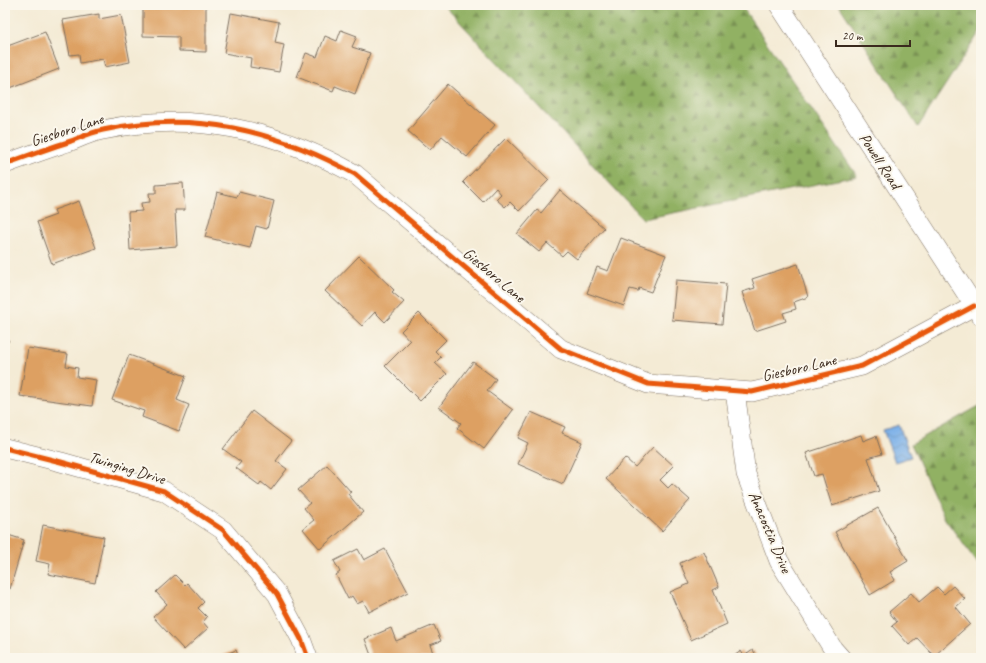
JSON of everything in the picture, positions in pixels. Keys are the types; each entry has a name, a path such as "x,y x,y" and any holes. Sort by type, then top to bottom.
{"street":[{"name":"Powell Road","path":"779,5 978,311"},
{"name":"Giesboro Lane","path":"5,164 101,130 161,122 222,126 257,133 291,143 323,157 355,174 561,349 648,384 752,392 862,366 978,311"},
{"name":"Anacostia Drive","path":"735,391 746,474 778,561 841,658"},
{"name":"Twinging Drive","path":"5,448 61,462 164,492 223,530 277,594 301,639 308,658"}],"green space":[{"path":"444,5 741,5 857,176 643,219"},
{"path":"839,5 981,5 981,30 918,127"},
{"path":"981,405 981,568 945,519 911,444"}],"water":[{"path":"899,425 911,457 895,462 883,430"}],"building":[{"path":"143,5 206,5 206,52 179,51 179,37 143,36"},
{"path":"231,13 279,22 275,43 284,45 279,72 250,67 251,58 224,53"},
{"path":"99,14 99,19 121,15 130,62 105,67 103,59 80,63 79,54 70,55 63,20"},
{"path":"341,30 357,36 352,47 370,53 355,94 335,86 333,91 297,77 306,53 317,57 325,36 337,41"},
{"path":"45,32 59,69 5,90 5,47"},
{"path":"448,84 495,125 467,157 442,136 430,150 408,131"},
{"path":"506,138 549,180 519,211 510,202 505,207 496,199 501,194 496,188 483,202 463,182"},
{"path":"183,183 185,210 175,210 177,246 130,250 128,212 142,211 141,203 150,202 149,193 156,193 156,185"},
{"path":"560,190 604,228 577,259 567,251 562,256 547,243 539,252 517,234 537,210 541,213"},
{"path":"217,192 237,197 239,192 274,201 267,229 256,226 250,248 205,237"},
{"path":"79,201 96,248 52,264 37,222 56,215 54,210"},
{"path":"621,238 666,255 651,292 639,288 638,291 630,289 624,306 587,293 597,267 608,271"},
{"path":"359,256 394,290 392,292 404,302 385,322 375,312 362,326 325,291"},
{"path":"798,264 808,297 794,302 796,309 783,313 786,321 755,331 742,292 755,288 752,279"},
{"path":"676,280 726,284 722,324 672,320"},
{"path":"419,313 446,340 435,351 441,357 435,363 447,374 420,401 385,366 410,341 401,331"},
{"path":"5,336 9,341 5,344"},
{"path":"28,348 68,354 66,366 78,368 77,377 96,380 92,406 20,396"},
{"path":"129,355 186,376 177,400 189,405 179,431 142,417 144,411 112,400"},
{"path":"473,362 496,379 487,391 513,410 484,449 457,428 461,423 439,407"},
{"path":"252,411 291,441 276,461 287,469 271,490 261,482 259,485 236,468 241,462 223,449"},
{"path":"531,412 565,427 562,433 582,442 563,484 518,464 528,443 518,438"},
{"path":"861,435 863,441 876,436 882,454 868,458 879,491 832,506 822,474 814,476 806,453"},
{"path":"653,447 674,466 660,480 668,488 672,484 690,500 662,531 606,479 625,458 635,467"},
{"path":"327,465 351,492 348,494 363,512 320,549 303,529 314,520 304,508 310,503 298,490"},
{"path":"878,508 908,561 890,572 895,580 870,595 835,532"},
{"path":"43,525 104,537 95,583 48,574 50,564 36,561"},
{"path":"5,534 24,540 10,589 5,587"},
{"path":"358,549 364,560 385,549 408,592 369,612 363,601 357,604 352,596 348,599 336,575 340,572 334,561"},
{"path":"704,552 719,587 713,590 727,624 691,640 670,592 689,584 680,563"},
{"path":"175,575 185,585 187,583 204,602 198,608 207,617 203,622 208,628 184,650 153,617 167,604 156,592"},
{"path":"953,586 965,599 956,607 970,624 934,656 917,638 909,645 892,626 897,622 889,612 911,593 919,602 937,587 944,594"},
{"path":"434,625 441,641 430,645 435,658 372,658 365,639 391,628 396,641"},
{"path":"236,650 239,658 217,658"},
{"path":"753,650 758,658 731,658 741,651 744,656"}],"cycle path":[{"path":"5,164 91,133 137,124 170,122 202,124 233,128 264,135 295,146 355,174 561,349 648,384 752,392 862,366 974,306"},
{"path":"5,448 164,491 223,530 277,594 301,639 308,658"}]}
